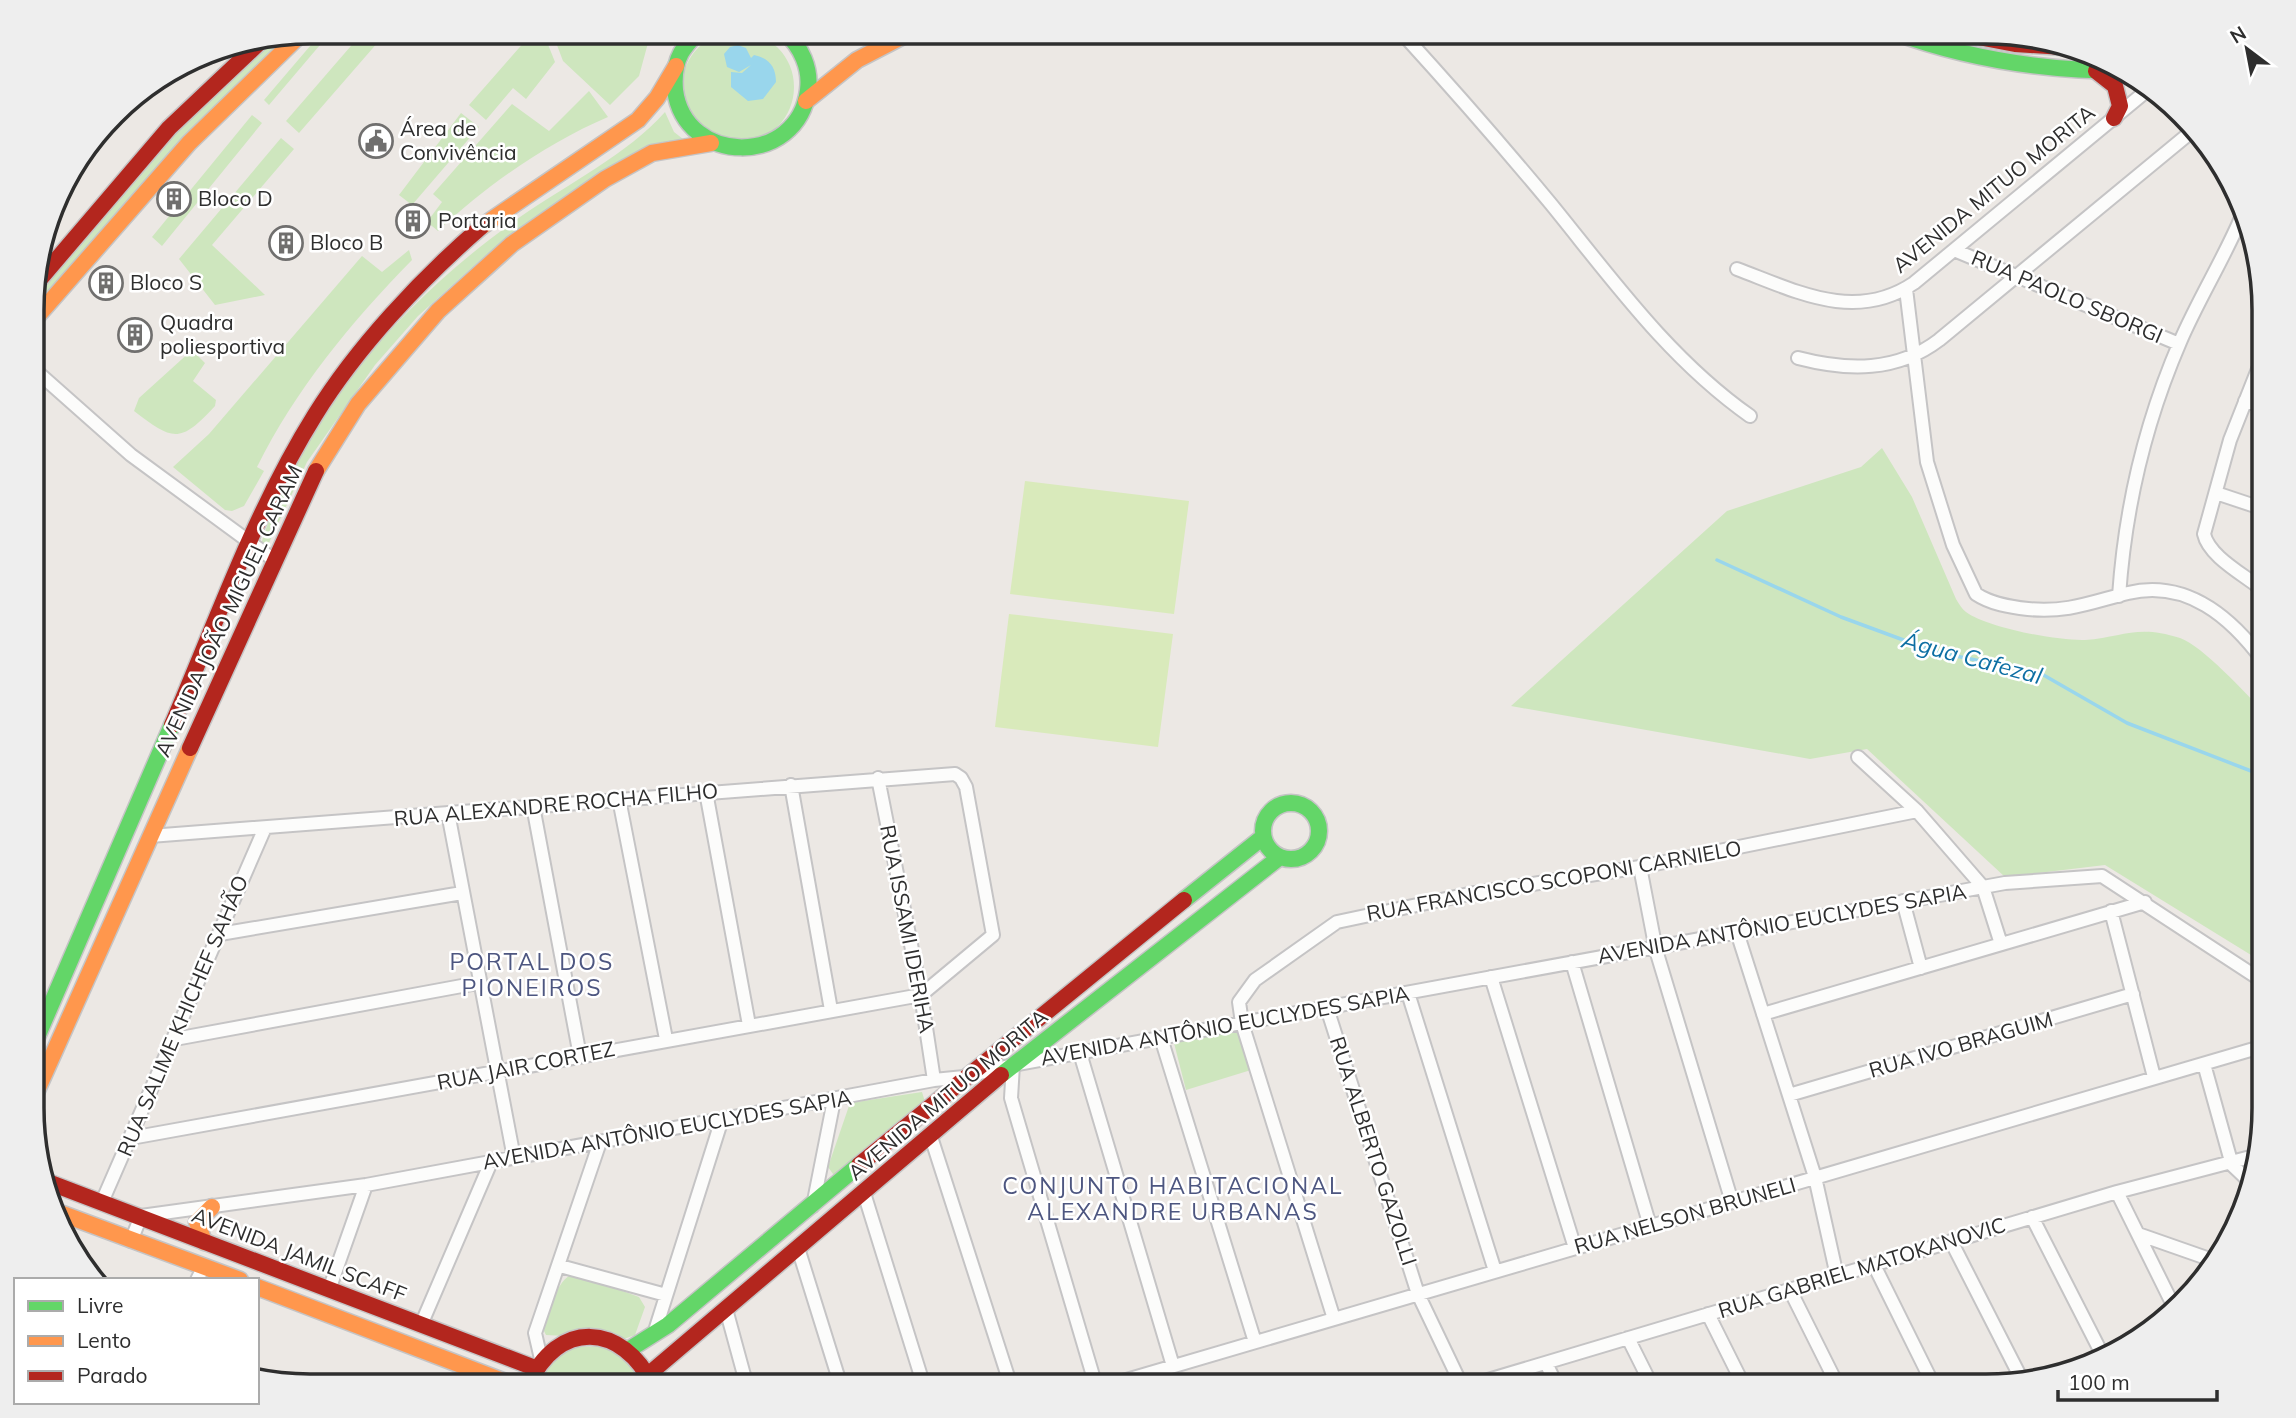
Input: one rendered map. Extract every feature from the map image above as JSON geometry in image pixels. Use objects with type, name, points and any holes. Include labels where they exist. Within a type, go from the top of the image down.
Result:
[{"type":"main road","points":[[44,309],[189,143],[291,44]]},
{"type":"main road","points":[[683,44],[676,66],[674,96],[679,110],[697,135],[729,149],[749,150],[768,145],[785,134],[798,119],[806,101],[809,79],[798,44]]},
{"type":"main road","points":[[806,101],[857,60],[888,44]]},
{"type":"main road","points":[[1924,44],[1984,61],[2039,68],[2104,71]]},
{"type":"main road","points":[[47,271],[169,128],[251,51]]},
{"type":"main road","name":"AVENIDA JOÃO MIGUEL CARAM","points":[[44,1021],[278,480],[316,413],[378,330],[479,228],[638,120],[657,98],[676,66]]},
{"type":"main road","points":[[2096,71],[2115,86],[2120,106],[2113,118]]},
{"type":"main road","name":"AVENIDA JOÃO MIGUEL CARAM","points":[[44,1074],[311,478],[358,404],[438,311],[513,244],[605,179],[652,153],[711,143]]},
{"type":"main road","points":[[1284,804],[1302,806],[1313,815],[1318,838],[1309,852],[1294,859],[1280,857],[1268,849],[1263,837],[1264,823],[1270,812],[1284,804]]},
{"type":"main road","name":"AVENIDA MITUO MORITA","points":[[630,1349],[654,1334],[813,1206],[964,1077],[1263,837]]},
{"type":"main road","name":"AVENIDA MITUO MORITA","points":[[657,1374],[726,1309],[1013,1065],[1280,857]]},
{"type":"main road","name":"AVENIDA JAMIL SCAFF","points":[[55,1185],[421,1325],[538,1363]]},
{"type":"main road","points":[[204,1242],[197,1222],[212,1207]]},
{"type":"main road","points":[[66,1216],[131,1241],[200,1273],[229,1278]]},
{"type":"main road","points":[[259,1288],[485,1374]]},
{"type":"main road","points":[[533,1374],[538,1363],[568,1340],[589,1336],[611,1339],[630,1349],[647,1374]]},
{"type":"street","points":[[1411,44],[1550,204],[1634,308],[1690,368],[1720,395],[1750,416]]},
{"type":"street","name":"AVENIDA MITUO MORITA","points":[[1737,270],[1808,296],[1844,304],[1876,301],[1906,289],[2142,95]]},
{"type":"street","points":[[1798,358],[1848,367],[1880,366],[1914,357],[2016,277],[2187,135]]},
{"type":"street","points":[[2119,596],[2123,541],[2135,479],[2179,344],[2238,224]]},
{"type":"street","name":"RUA PAOLO SBORGI","points":[[1954,250],[2179,344]]},
{"type":"street","points":[[1906,289],[1927,462],[1953,545],[1972,590],[1994,602],[2033,609],[2081,608],[2119,596],[2154,590],[2191,597],[2233,625],[2252,648]]},
{"type":"street","points":[[44,378],[131,455],[274,560]]},
{"type":"street","points":[[2252,384],[2204,534],[2207,546],[2252,582]]},
{"type":"street","points":[[2245,401],[2252,403]]},
{"type":"street","points":[[2216,493],[2252,505]]},
{"type":"street","points":[[1858,757],[1917,811],[1983,887],[2001,944]]},
{"type":"street","name":"RUA ALEXANDRE ROCHA FILHO","points":[[150,836],[264,830],[950,774],[961,778],[966,787],[993,935],[921,995]]},
{"type":"street","name":"RUA ISSAMI IDERIHA","points":[[878,778],[921,995],[934,1080]]},
{"type":"street","points":[[792,785],[831,1010]]},
{"type":"street","points":[[706,792],[749,1025]]},
{"type":"street","points":[[619,799],[666,1038]]},
{"type":"street","points":[[533,806],[580,1056]]},
{"type":"street","name":"RUA FRANCISCO SCOPONI CARNIELO","points":[[1242,1023],[1239,1002],[1242,993],[1255,980],[1337,922],[1469,894],[1640,867],[1917,811]]},
{"type":"street","points":[[449,813],[478,983],[514,1158]]},
{"type":"street","name":"RUA SALIME KHICHEF SAHÃO","points":[[102,1202],[264,830]]},
{"type":"street","points":[[1640,867],[1656,950],[1732,1202]]},
{"type":"street","name":"AVENIDA ANTÔNIO EUCLYDES SAPIA","points":[[141,1216],[366,1185],[934,1080],[964,1077],[1013,1065],[1572,962],[1656,950],[1737,932],[1983,887],[2102,876],[2145,902]]},
{"type":"street","points":[[220,934],[462,893]]},
{"type":"street","points":[[1903,901],[1921,968]]},
{"type":"street","points":[[1763,1014],[2145,902],[2252,974]]},
{"type":"street","points":[[2112,911],[2154,1077]]},
{"type":"street","points":[[1737,932],[1815,1177],[1837,1276]]},
{"type":"street","points":[[1572,962],[1650,1226]]},
{"type":"street","points":[[1491,977],[1575,1248]]},
{"type":"street","points":[[175,1039],[478,983]]},
{"type":"street","points":[[1408,993],[1495,1271]]},
{"type":"street","name":"RUA IVO BRAGUIM","points":[[1789,1095],[2133,994]]},
{"type":"street","name":"RUA JAIR CORTEZ","points":[[131,1138],[498,1072],[666,1038],[921,995]]},
{"type":"street","name":"RUA ALBERTO GAZOLLI","points":[[1327,1007],[1418,1294],[1456,1374]]},
{"type":"street","points":[[1242,1023],[1334,1319]]},
{"type":"street","points":[[1161,1038],[1255,1342]]},
{"type":"street","name":"RUA NELSON BRUNELI","points":[[1146,1374],[2252,1050]]},
{"type":"street","points":[[1080,1053],[1173,1366]]},
{"type":"street","points":[[2204,1064],[2232,1165],[2243,1176]]},
{"type":"street","points":[[1013,1065],[1011,1098],[1092,1374]]},
{"type":"street","points":[[813,1206],[834,1100]]},
{"type":"street","points":[[654,1334],[722,1119]]},
{"type":"street","points":[[931,1137],[1008,1374]]},
{"type":"street","points":[[538,1363],[535,1333],[600,1142]]},
{"type":"street","name":"RUA GABRIEL MATOKANOVIC","points":[[1509,1374],[2117,1192],[2247,1159]]},
{"type":"street","points":[[421,1325],[491,1162]]},
{"type":"street","points":[[329,1290],[366,1185]]},
{"type":"street","points":[[2117,1192],[2170,1300]]},
{"type":"street","points":[[864,1193],[920,1374]]},
{"type":"street","points":[[131,1241],[141,1216]]},
{"type":"street","points":[[2032,1217],[2099,1349]]},
{"type":"street","points":[[2138,1234],[2206,1258]]},
{"type":"street","points":[[1951,1241],[2018,1372]]},
{"type":"street","points":[[798,1248],[837,1374]]},
{"type":"street","points":[[1874,1265],[1928,1374]]},
{"type":"street","points":[[560,1266],[666,1295]]},
{"type":"street","points":[[1790,1290],[1832,1374]]},
{"type":"street","points":[[726,1309],[744,1374]]},
{"type":"street","points":[[1708,1314],[1738,1374]]},
{"type":"street","points":[[1628,1338],[1646,1374]]},
{"type":"street","points":[[1546,1363],[1551,1374]]},
{"type":"green space","points":[[312,44],[321,44],[269,105],[264,100]]},
{"type":"green space","points":[[353,44],[376,44],[299,133],[286,121]]},
{"type":"green space","points":[[522,44],[548,44],[555,62],[526,99],[513,88],[486,120],[469,105]]},
{"type":"green space","points":[[557,44],[648,44],[639,76],[610,105],[563,61]]},
{"type":"green space","points":[[704,44],[772,44],[784,56],[793,76],[793,98],[784,118],[769,133],[749,142],[727,142],[707,133],[692,118],[683,98],[683,76],[692,56]]},
{"type":"green space","points":[[280,45],[187,133],[44,300],[45,280],[170,131],[259,49]]},
{"type":"green space","points":[[589,91],[608,117],[585,127],[518,166],[438,231],[427,222],[442,202],[433,194],[512,104],[549,131]]},
{"type":"green space","points":[[665,112],[674,132],[683,139],[487,254],[418,316],[375,365],[307,462],[267,547],[261,544],[279,495],[303,448],[331,403],[400,320],[478,248],[633,142]]},
{"type":"green space","points":[[461,113],[479,127],[412,205],[399,195]]},
{"type":"green space","points":[[252,115],[262,123],[162,246],[152,237]]},
{"type":"green space","points":[[281,138],[294,149],[212,245],[265,295],[215,305],[179,259]]},
{"type":"green space","points":[[409,250],[412,260],[347,332],[289,411],[257,467],[264,471],[244,506],[232,511],[225,510],[173,467],[209,434],[362,256],[382,272]]},
{"type":"green space","points":[[192,350],[205,363],[193,381],[216,400],[215,406],[193,427],[176,434],[168,433],[134,411],[139,398]]},
{"type":"green space","points":[[1882,448],[1912,497],[1956,599],[1966,612],[1976,618],[2006,628],[2058,638],[2085,640],[2153,632],[2180,638],[2212,660],[2252,700],[2252,956],[2105,865],[2005,877],[1867,749],[1810,759],[1511,706],[1727,511],[1861,467]]},
{"type":"green space","points":[[1025,481],[1189,501],[1174,614],[1010,594]]},
{"type":"green space","points":[[1009,614],[1173,634],[1158,747],[995,727]]},
{"type":"green space","points":[[1238,1028],[1251,1070],[1186,1090],[1174,1043]]},
{"type":"green space","points":[[922,1092],[925,1102],[840,1174],[833,1174],[828,1167],[850,1103]]},
{"type":"green space","points":[[574,1273],[639,1297],[645,1307],[635,1335],[624,1339],[546,1335],[543,1329],[554,1297],[562,1283]]},
{"type":"green space","points":[[617,1346],[640,1374],[543,1374],[546,1367],[570,1347]]},
{"type":"water","points":[[738,45],[746,48],[751,58],[754,55],[764,58],[775,72],[776,82],[763,99],[748,101],[731,87],[731,72],[742,73],[751,65],[739,72],[727,67],[724,54],[730,47]]},
{"type":"waterway","name":"Água Cafezal","points":[[1717,560],[1841,617],[1936,652],[2040,673],[2127,723],[2252,771]]},
{"type":"traffic: fast","points":[[688,44],[681,53],[675,71],[675,90],[683,115],[699,133],[719,144],[742,147],[764,144],[784,133],[800,115],[809,82],[806,66],[796,44]]},
{"type":"traffic: fast","points":[[1929,44],[2008,62],[2102,70]]},
{"type":"traffic: fast","points":[[44,1021],[172,725]]},
{"type":"traffic: fast","points":[[1291,803],[1302,805],[1311,811],[1317,820],[1319,831],[1317,842],[1311,851],[1302,857],[1291,859],[1280,857],[1271,851],[1265,842],[1263,831],[1265,820],[1271,811],[1280,805],[1291,803]]},
{"type":"traffic: fast","points":[[1184,900],[1263,837]]},
{"type":"traffic: fast","points":[[1001,1075],[1280,857]]},
{"type":"traffic: fast","points":[[630,1349],[668,1325],[859,1165]]},
{"type":"traffic: slow","points":[[44,309],[189,143],[291,44]]},
{"type":"traffic: slow","points":[[806,101],[857,60],[888,44]]},
{"type":"traffic: slow","points":[[481,227],[638,120],[657,98],[676,66]]},
{"type":"traffic: slow","points":[[316,471],[358,404],[438,311],[512,244],[605,179],[652,153],[711,143]]},
{"type":"traffic: slow","points":[[44,1075],[190,748]]},
{"type":"traffic: slow","points":[[204,1242],[197,1222],[212,1207]]},
{"type":"traffic: slow","points":[[66,1215],[235,1278]]},
{"type":"traffic: slow","points":[[259,1288],[485,1374]]},
{"type":"traffic: jam","points":[[47,271],[169,128],[251,51]]},
{"type":"traffic: jam","points":[[2096,71],[2115,86],[2120,106],[2114,118]]},
{"type":"traffic: jam","points":[[172,725],[255,528],[315,415],[350,364],[391,315],[481,227]]},
{"type":"traffic: jam","points":[[190,748],[316,471]]},
{"type":"traffic: jam","points":[[859,1165],[1184,900]]},
{"type":"traffic: jam","points":[[649,1374],[1001,1075]]},
{"type":"traffic: jam","points":[[55,1185],[535,1368]]},
{"type":"traffic: jam","points":[[535,1374],[540,1364],[556,1349],[572,1340],[590,1337],[608,1340],[625,1350],[646,1374]]},
{"type":"place","name":"Área de Convivência","points":[[376,141]]},
{"type":"place","name":"Bloco D","points":[[174,199]]},
{"type":"place","name":"Portaria","points":[[413,221]]},
{"type":"place","name":"Bloco B","points":[[286,243]]},
{"type":"place","name":"Bloco S","points":[[106,283]]},
{"type":"place","name":"Quadra poliesportiva","points":[[135,335]]},
{"type":"district","name":"PORTAL DOS PIONEIROS","points":[[532,975]]},
{"type":"district","name":"CONJUNTO HABITACIONAL ALEXANDRE URBANAS","points":[[1173,1199]]}]
